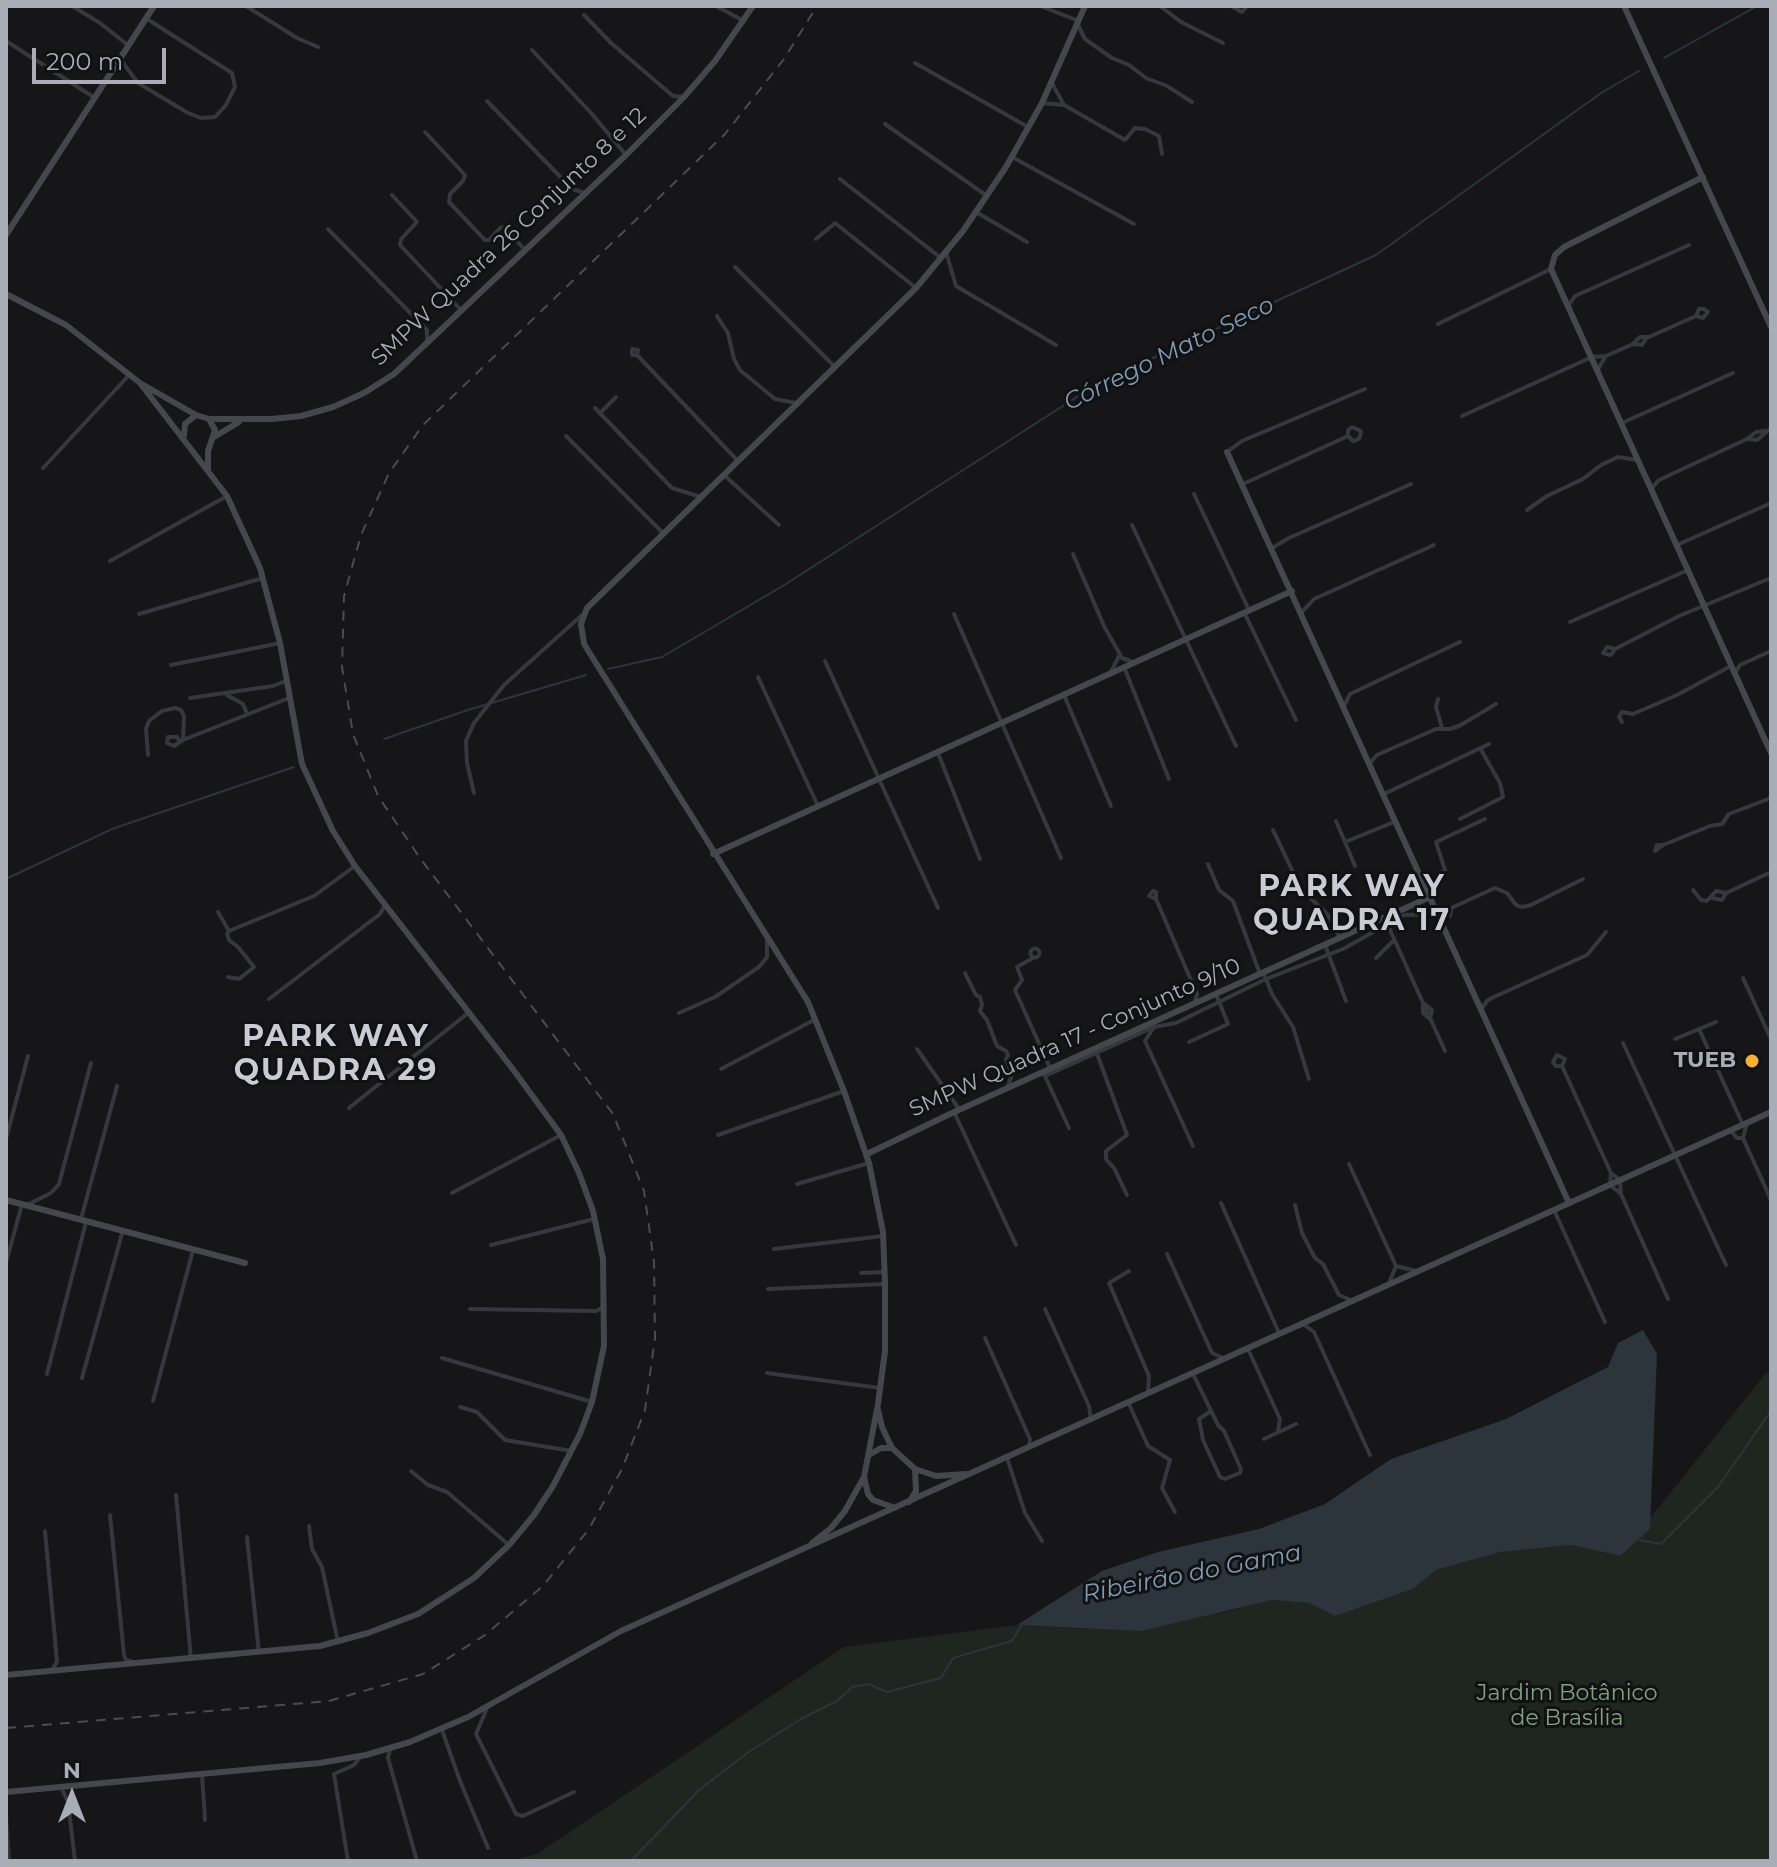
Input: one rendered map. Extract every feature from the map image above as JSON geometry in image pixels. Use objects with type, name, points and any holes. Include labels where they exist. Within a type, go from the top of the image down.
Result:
[{"type":"street","points":[[72,6],[129,46]]},
{"type":"street","points":[[6,235],[154,6]]},
{"type":"street","points":[[246,6],[297,38],[318,47]]},
{"type":"street","points":[[716,6],[743,21]]},
{"type":"street","name":"SMPW Quadra 26 Conjunto 8 e 12","points":[[209,419],[301,416],[333,407],[364,393],[394,374],[684,97],[715,61],[753,6]]},
{"type":"street","points":[[1040,6],[1078,23],[1085,39]]},
{"type":"street","points":[[474,793],[466,741],[474,723],[504,685],[582,615],[916,288],[976,212],[1012,157],[1042,103],[1085,6]]},
{"type":"street","points":[[1160,6],[1181,22],[1223,43]]},
{"type":"street","points":[[1231,6],[1242,12],[1247,6]]},
{"type":"street","points":[[1624,6],[1771,327]]},
{"type":"street","points":[[584,15],[611,43],[673,96],[684,97]]},
{"type":"street","points":[[120,59],[136,82],[188,113],[201,118],[215,117],[226,105],[235,87],[232,73],[147,19]]},
{"type":"street","points":[[1072,38],[1085,39],[1146,78],[1167,86],[1192,102]]},
{"type":"street","points":[[6,41],[95,98]]},
{"type":"street","points":[[532,50],[626,155]]},
{"type":"street","points":[[915,63],[1028,128]]},
{"type":"street","points":[[1052,82],[1064,105]]},
{"type":"street","points":[[673,96],[674,107]]},
{"type":"street","points":[[487,101],[572,189],[585,193]]},
{"type":"street","points":[[1042,103],[1064,105],[1125,140],[1135,128],[1145,129],[1159,136],[1162,154]]},
{"type":"street","points":[[885,124],[987,196]]},
{"type":"street","points":[[425,132],[465,175],[450,194],[449,202],[485,240],[504,227],[526,250]]},
{"type":"street","points":[[1012,157],[1134,224]]},
{"type":"street","points":[[1703,177],[1564,247],[1555,255],[1551,269],[1771,753]]},
{"type":"street","points":[[840,179],[943,255],[956,286],[1056,345]]},
{"type":"street","points":[[572,189],[573,205]]},
{"type":"street","points":[[392,195],[417,222],[401,239],[400,245],[462,311]]},
{"type":"street","points":[[976,212],[1027,242]]},
{"type":"street","points":[[816,239],[835,223],[916,288]]},
{"type":"street","points":[[328,229],[427,330],[441,330]]},
{"type":"street","points":[[1564,296],[1575,296],[1689,245]]},
{"type":"street","points":[[735,267],[836,368]]},
{"type":"street","points":[[1438,324],[1551,269]]},
{"type":"street","points":[[6,294],[66,325],[140,383],[227,496],[263,578],[280,643],[302,764],[333,831],[355,866],[561,1135],[579,1173],[594,1219],[603,1259],[604,1306],[604,1346],[592,1402],[572,1451],[534,1515],[509,1545],[474,1578],[444,1599],[394,1624],[338,1642],[259,1653],[6,1675]]},
{"type":"street","points":[[1569,305],[1575,296]]},
{"type":"street","points":[[717,316],[728,333],[740,370],[775,399],[799,403]]},
{"type":"street","points":[[1462,416],[1592,357],[1606,356],[1633,344],[1637,338],[1647,337],[1696,316]]},
{"type":"street","points":[[426,344],[427,330]]},
{"type":"street","points":[[637,355],[738,461]]},
{"type":"street","points":[[1598,369],[1606,356]]},
{"type":"street","points":[[1622,423],[1733,373]]},
{"type":"street","points":[[43,468],[130,374]]},
{"type":"street","points":[[140,383],[196,415],[209,419],[215,430],[208,471]]},
{"type":"street","points":[[1365,389],[1242,441],[1227,452],[1440,913],[1569,1203]]},
{"type":"street","points":[[600,413],[616,397]]},
{"type":"street","points":[[595,408],[672,488],[701,497]]},
{"type":"street","points":[[187,441],[185,424],[196,415]]},
{"type":"street","name":"SMPW Quadra 26 Conjunto 8 e 12","points":[[213,440],[243,420]]},
{"type":"street","points":[[1652,488],[1659,480],[1747,439],[1757,440],[1768,430]]},
{"type":"street","points":[[566,436],[664,534]]},
{"type":"street","points":[[1243,484],[1348,436]]},
{"type":"street","points":[[187,441],[200,447],[213,440]]},
{"type":"street","points":[[1625,457],[1633,448]]},
{"type":"street","points":[[1527,510],[1618,457],[1639,461]]},
{"type":"street","points":[[724,475],[779,525]]},
{"type":"street","points":[[1648,480],[1659,480]]},
{"type":"street","points":[[1272,548],[1411,484]]},
{"type":"street","points":[[1194,494],[1296,720]]},
{"type":"street","points":[[110,561],[227,496]]},
{"type":"street","points":[[1677,545],[1771,503]]},
{"type":"street","points":[[1132,525],[1236,746]]},
{"type":"street","points":[[1302,612],[1314,599],[1434,545]]},
{"type":"street","points":[[1073,554],[1085,576],[1101,620],[1120,654],[1126,661],[1133,662]]},
{"type":"street","points":[[1570,622],[1688,570]]},
{"type":"street","points":[[139,614],[263,578]]},
{"type":"street","points":[[1615,649],[1704,605],[1771,578]]},
{"type":"street","points":[[713,854],[1292,591]]},
{"type":"street","points":[[1297,599],[1314,599]]},
{"type":"street","points":[[954,614],[1061,858]]},
{"type":"street","points":[[582,615],[584,644],[817,1019],[867,1154],[883,1236],[885,1272],[885,1351],[878,1404],[864,1477],[839,1520],[806,1548]]},
{"type":"street","points":[[1344,706],[1350,694],[1460,642]]},
{"type":"street","points":[[171,665],[280,643]]},
{"type":"street","points":[[1633,714],[1771,651]]},
{"type":"street","points":[[1111,672],[1120,654]]},
{"type":"street","points":[[825,661],[938,908]]},
{"type":"street","points":[[1732,667],[1740,665]]},
{"type":"street","points":[[1124,667],[1169,779]]},
{"type":"street","points":[[758,677],[818,806]]},
{"type":"street","points":[[190,698],[273,686],[286,681]]},
{"type":"street","points":[[1338,691],[1350,694]]},
{"type":"street","points":[[225,694],[237,699],[247,714]]},
{"type":"street","points":[[1064,695],[1111,806]]},
{"type":"street","points":[[148,755],[146,729],[149,721],[162,711],[181,710],[184,716],[182,741],[289,698]]},
{"type":"street","points":[[1438,699],[1436,707],[1442,728]]},
{"type":"street","points":[[1367,755],[1377,755],[1442,728],[1459,726],[1496,704]]},
{"type":"street","points":[[993,728],[997,721],[997,709]]},
{"type":"street","points":[[1384,794],[1489,744]]},
{"type":"street","points":[[1460,819],[1503,797],[1500,783],[1480,748]]},
{"type":"street","points":[[938,752],[980,859]]},
{"type":"street","points":[[1370,763],[1377,755]]},
{"type":"street","points":[[1663,845],[1722,824],[1729,814],[1771,798]]},
{"type":"street","points":[[1426,888],[1445,870],[1436,842],[1485,819]]},
{"type":"street","points":[[1336,821],[1355,866]]},
{"type":"street","points":[[1345,842],[1396,821]]},
{"type":"street","points":[[1273,830],[1305,894],[1328,915],[1340,938]]},
{"type":"street","points":[[1208,864],[1219,890],[1233,901],[1272,994],[1293,1027],[1309,1079]]},
{"type":"street","points":[[229,931],[314,896],[355,866]]},
{"type":"street","points":[[1693,890],[1703,900],[1712,898],[1716,891],[1726,893],[1771,872]]},
{"type":"street","points":[[1263,975],[1328,955],[1386,921],[1404,915],[1440,913],[1450,916],[1451,908],[1495,888],[1507,893],[1516,905],[1531,905],[1583,879]]},
{"type":"street","name":"SMPW Quadra 17 - Conjunto 9/10","points":[[867,1154],[1026,1079],[1044,1074],[1052,1065],[1096,1051],[1195,1004],[1218,998],[1340,938],[1386,921],[1430,897]]},
{"type":"street","points":[[1156,899],[1197,994],[1195,1004]]},
{"type":"street","points":[[269,999],[380,914],[385,905]]},
{"type":"street","points":[[218,912],[229,931],[229,940],[254,968],[239,979],[228,977]]},
{"type":"street","points":[[380,914],[391,913]]},
{"type":"street","points":[[1386,921],[1423,1003],[1423,1013],[1430,1019],[1445,1051]]},
{"type":"street","points":[[1481,1009],[1488,1000],[1587,955],[1606,932]]},
{"type":"street","points":[[1376,958],[1394,939]]},
{"type":"street","points":[[767,940],[767,957]]},
{"type":"street","points":[[1325,945],[1346,1001]]},
{"type":"street","points":[[679,1013],[737,983],[767,957],[779,957]]},
{"type":"street","points":[[1033,958],[1017,967],[1022,980],[1015,990],[1052,1065]]},
{"type":"street","points":[[965,973],[980,997],[980,1011],[997,1046],[1006,1051],[1012,1074],[1007,1088]]},
{"type":"street","points":[[1743,978],[1771,1039]]},
{"type":"street","points":[[1197,994],[1207,999]]},
{"type":"street","points":[[1069,1128],[1044,1074],[1156,1024],[1176,1023],[1218,998],[1228,1024],[1189,1042]]},
{"type":"street","points":[[1477,998],[1488,1000]]},
{"type":"street","points":[[349,1108],[468,1013]]},
{"type":"street","points":[[721,1069],[817,1019]]},
{"type":"street","points":[[1675,1039],[1716,1022]]},
{"type":"street","points":[[1145,1041],[1156,1024]]},
{"type":"street","points":[[1699,1029],[1745,1124],[1743,1138],[1771,1200]]},
{"type":"street","points":[[1121,1037],[1145,1041]]},
{"type":"street","points":[[1145,1041],[1193,1146]]},
{"type":"street","points":[[1623,1043],[1726,1265]]},
{"type":"street","points":[[917,1049],[953,1103],[954,1112],[1016,1245]]},
{"type":"street","points":[[1096,1051],[1127,1135],[1106,1151],[1106,1159],[1127,1195]]},
{"type":"street","points":[[6,1139],[28,1056]]},
{"type":"street","points":[[24,1204],[51,1193],[59,1184],[91,1063]]},
{"type":"street","points":[[1562,1066],[1611,1173],[1620,1180],[1621,1194],[1668,1299]]},
{"type":"street","points":[[1012,1074],[1026,1079]]},
{"type":"street","points":[[47,1374],[117,1086]]},
{"type":"street","points":[[718,1135],[844,1091]]},
{"type":"street","points":[[953,1103],[954,1112]]},
{"type":"street","points":[[6,1792],[320,1763],[380,1752],[442,1730],[607,1638],[1771,1112]]},
{"type":"street","points":[[1731,1131],[1737,1138],[1743,1138]]},
{"type":"street","points":[[452,1193],[561,1135]]},
{"type":"street","points":[[797,1184],[869,1163]]},
{"type":"street","points":[[1349,1164],[1396,1266],[1388,1285]]},
{"type":"street","points":[[1610,1185],[1611,1173]]},
{"type":"street","points":[[1610,1185],[1621,1194]]},
{"type":"street","points":[[6,1200],[245,1263]]},
{"type":"street","points":[[1221,1203],[1280,1335]]},
{"type":"street","points":[[6,1263],[24,1204]]},
{"type":"street","points":[[1295,1205],[1302,1233],[1315,1258],[1323,1264],[1339,1295],[1353,1301]]},
{"type":"street","points":[[1554,1210],[1605,1322]]},
{"type":"street","points":[[491,1245],[594,1219]]},
{"type":"street","points":[[82,1378],[123,1230]]},
{"type":"street","points":[[774,1249],[883,1236]]},
{"type":"street","points":[[153,1401],[193,1250]]},
{"type":"street","points":[[1167,1254],[1212,1353],[1225,1359]]},
{"type":"street","points":[[1396,1266],[1418,1271]]},
{"type":"street","points":[[1129,1271],[1109,1283],[1149,1376],[1148,1393]]},
{"type":"street","points":[[861,1273],[885,1272]]},
{"type":"street","points":[[768,1289],[885,1284]]},
{"type":"street","points":[[1333,1311],[1335,1290]]},
{"type":"street","points":[[470,1309],[596,1311],[604,1306]]},
{"type":"street","points":[[1045,1309],[1089,1406],[1091,1420]]},
{"type":"street","points":[[596,1311],[604,1317]]},
{"type":"street","points":[[1315,1319],[1314,1332],[1370,1455]]},
{"type":"street","points":[[1303,1324],[1314,1332]]},
{"type":"street","points":[[985,1338],[1030,1439],[1029,1448]]},
{"type":"street","points":[[1248,1349],[1280,1419],[1278,1431]]},
{"type":"street","points":[[1207,1367],[1212,1353]]},
{"type":"street","points":[[442,1358],[592,1402]]},
{"type":"street","points":[[767,1373],[880,1388]]},
{"type":"street","points":[[1193,1374],[1241,1469],[1240,1473],[1225,1479],[1220,1477],[1203,1440],[1199,1419],[1211,1411]]},
{"type":"street","points":[[1149,1376],[1163,1387]]},
{"type":"street","points":[[1128,1402],[1148,1446],[1170,1460],[1162,1488],[1175,1512]]},
{"type":"street","points":[[878,1404],[882,1427],[892,1448],[915,1469],[936,1476],[977,1471]]},
{"type":"street","points":[[1089,1406],[1101,1415]]},
{"type":"street","points":[[460,1407],[477,1412],[505,1440],[572,1451]]},
{"type":"street","points":[[1264,1439],[1294,1425],[1280,1419]]},
{"type":"street","points":[[1030,1439],[1039,1443]]},
{"type":"street","points":[[868,1456],[881,1448],[892,1448]]},
{"type":"street","points":[[1007,1458],[1025,1513],[1042,1541]]},
{"type":"street","points":[[909,1502],[916,1491],[915,1469]]},
{"type":"street","points":[[411,1471],[428,1485],[447,1492],[509,1545]]},
{"type":"street","points":[[864,1477],[868,1494],[873,1500],[895,1508]]},
{"type":"street","points":[[176,1495],[191,1659]]},
{"type":"street","points":[[110,1515],[124,1655],[128,1661],[140,1663]]},
{"type":"street","points":[[309,1526],[312,1549],[322,1567],[338,1642]]},
{"type":"street","points":[[45,1531],[57,1661],[52,1671]]},
{"type":"street","points":[[247,1537],[259,1653]]},
{"type":"street","points":[[57,1661],[64,1670]]},
{"type":"street","points":[[489,1706],[476,1734],[516,1814],[523,1816],[574,1792]]},
{"type":"street","points":[[442,1730],[488,1848]]},
{"type":"street","points":[[390,1749],[388,1758],[417,1861]]},
{"type":"street","points":[[380,1752],[388,1758]]},
{"type":"street","points":[[348,1861],[334,1774],[354,1765],[360,1757]]},
{"type":"street","points":[[202,1775],[205,1820]]},
{"type":"street","points":[[68,1802],[79,1786]]},
{"type":"street","points":[[61,1787],[68,1802],[75,1861]]},
{"type":"street","points":[[6,1816],[9,1861]]},
{"type":"green space","name":"Jardim Botânico de Brasília","points":[[1771,1371],[1771,1861],[511,1861],[537,1854],[844,1647],[1017,1625],[1088,1629],[1216,1614],[1273,1600],[1309,1603],[1335,1616],[1413,1589],[1436,1570],[1501,1552],[1571,1545],[1620,1556],[1766,1373]]},
{"type":"water","points":[[1643,1330],[1657,1354],[1650,1529],[1620,1556],[1571,1545],[1501,1552],[1436,1570],[1413,1589],[1335,1616],[1309,1603],[1273,1600],[1141,1631],[1017,1625],[1102,1571],[1158,1552],[1259,1529],[1325,1504],[1391,1459],[1506,1419],[1608,1367],[1618,1343]]},
{"type":"waterway","name":"Córrego Mato Seco","points":[[1664,58],[1757,6]]},
{"type":"waterway","name":"Córrego Mato Seco","points":[[608,669],[662,657],[786,584],[1097,384],[1376,255],[1601,93],[1639,71]]},
{"type":"waterway","name":"Córrego Mato Seco","points":[[384,739],[586,675]]},
{"type":"waterway","name":"Córrego Mato Seco","points":[[6,879],[112,829],[294,767]]},
{"type":"waterway","name":"Ribeirão do Gama","points":[[1639,1540],[1661,1544],[1717,1488],[1771,1411]]},
{"type":"waterway","name":"Ribeirão do Gama","points":[[631,1861],[699,1790],[747,1753],[801,1719],[837,1701],[852,1687],[868,1684],[887,1692],[941,1678],[953,1658],[1012,1641],[1021,1626]]},
{"type":"railway","points":[[6,1728],[329,1701],[423,1674],[485,1635],[543,1586],[589,1529],[622,1469],[645,1410],[655,1338],[654,1262],[644,1191],[613,1114],[420,858],[378,796],[353,734],[342,667],[344,596],[361,535],[389,473],[423,425],[725,134],[784,59],[817,6]]},
{"type":"place","name":"TUEB","points":[[1752,1061]]},
{"type":"district","name":"PARK WAY QUADRA 17","points":[[1352,904]]},
{"type":"district","name":"PARK WAY QUADRA 29","points":[[336,1054]]}]
